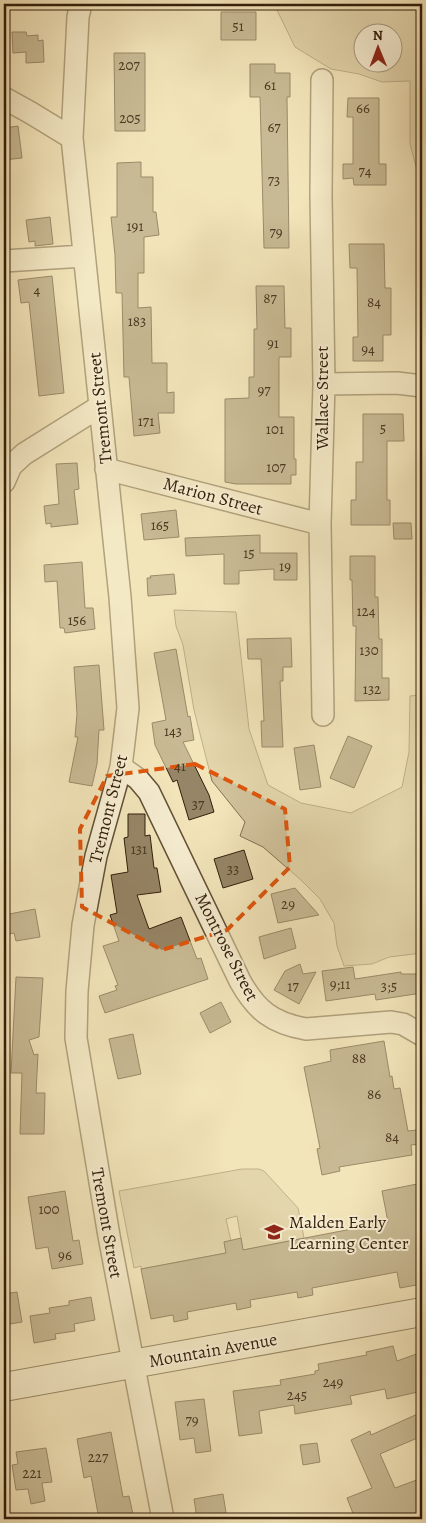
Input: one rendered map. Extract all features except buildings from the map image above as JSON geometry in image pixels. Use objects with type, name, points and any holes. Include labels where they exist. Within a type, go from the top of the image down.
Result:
[{"type":"street","name":"Tremont Street","points":[[81,4],[78,17],[72,138],[126,663],[128,708],[121,767],[96,856],[83,925],[77,991],[76,1038],[132,1365],[163,1519]]},
{"type":"street","name":"Wallace Street","points":[[322,80],[321,195],[324,384],[320,524],[323,715]]},
{"type":"street","points":[[4,98],[31,112],[72,138]]},
{"type":"street","points":[[4,261],[84,256]]},
{"type":"street","points":[[324,384],[397,383],[422,386]]},
{"type":"street","points":[[4,482],[11,466],[24,454],[100,407]]},
{"type":"street","name":"Marion Street","points":[[106,469],[320,524]]},
{"type":"street","name":"Montrose Street","points":[[121,767],[138,779],[149,792],[249,998],[257,1007],[275,1020],[306,1029],[391,1022],[403,1024],[422,1035]]},
{"type":"street","name":"Mountain Avenue","points":[[4,1387],[422,1312]]},
{"type":"highlighted area","points":[[195,764],[285,809],[290,867],[227,930],[162,950],[82,907],[80,829],[107,776]]},
{"type":"shaded area","points":[[274,4],[422,4],[422,264],[419,264],[417,170],[410,144],[410,81],[382,82],[359,74],[331,69],[295,47]]},
{"type":"shaded area","points":[[174,610],[236,612],[249,729],[268,785],[301,803],[351,813],[402,787],[409,752],[410,696],[422,695],[422,953],[389,957],[372,964],[344,966],[337,946],[334,923],[320,899],[263,847],[240,836],[245,822],[212,781],[194,710],[183,645],[176,626]]},
{"type":"shaded area","points":[[242,1169],[259,1169],[264,1171],[298,1208],[304,1238],[243,1250],[237,1216],[226,1219],[231,1241],[224,1242],[226,1253],[141,1269],[141,1266],[134,1268],[119,1191]]},
{"type":"place","name":"Malden Early Learning Center","points":[[274,1232]]}]
